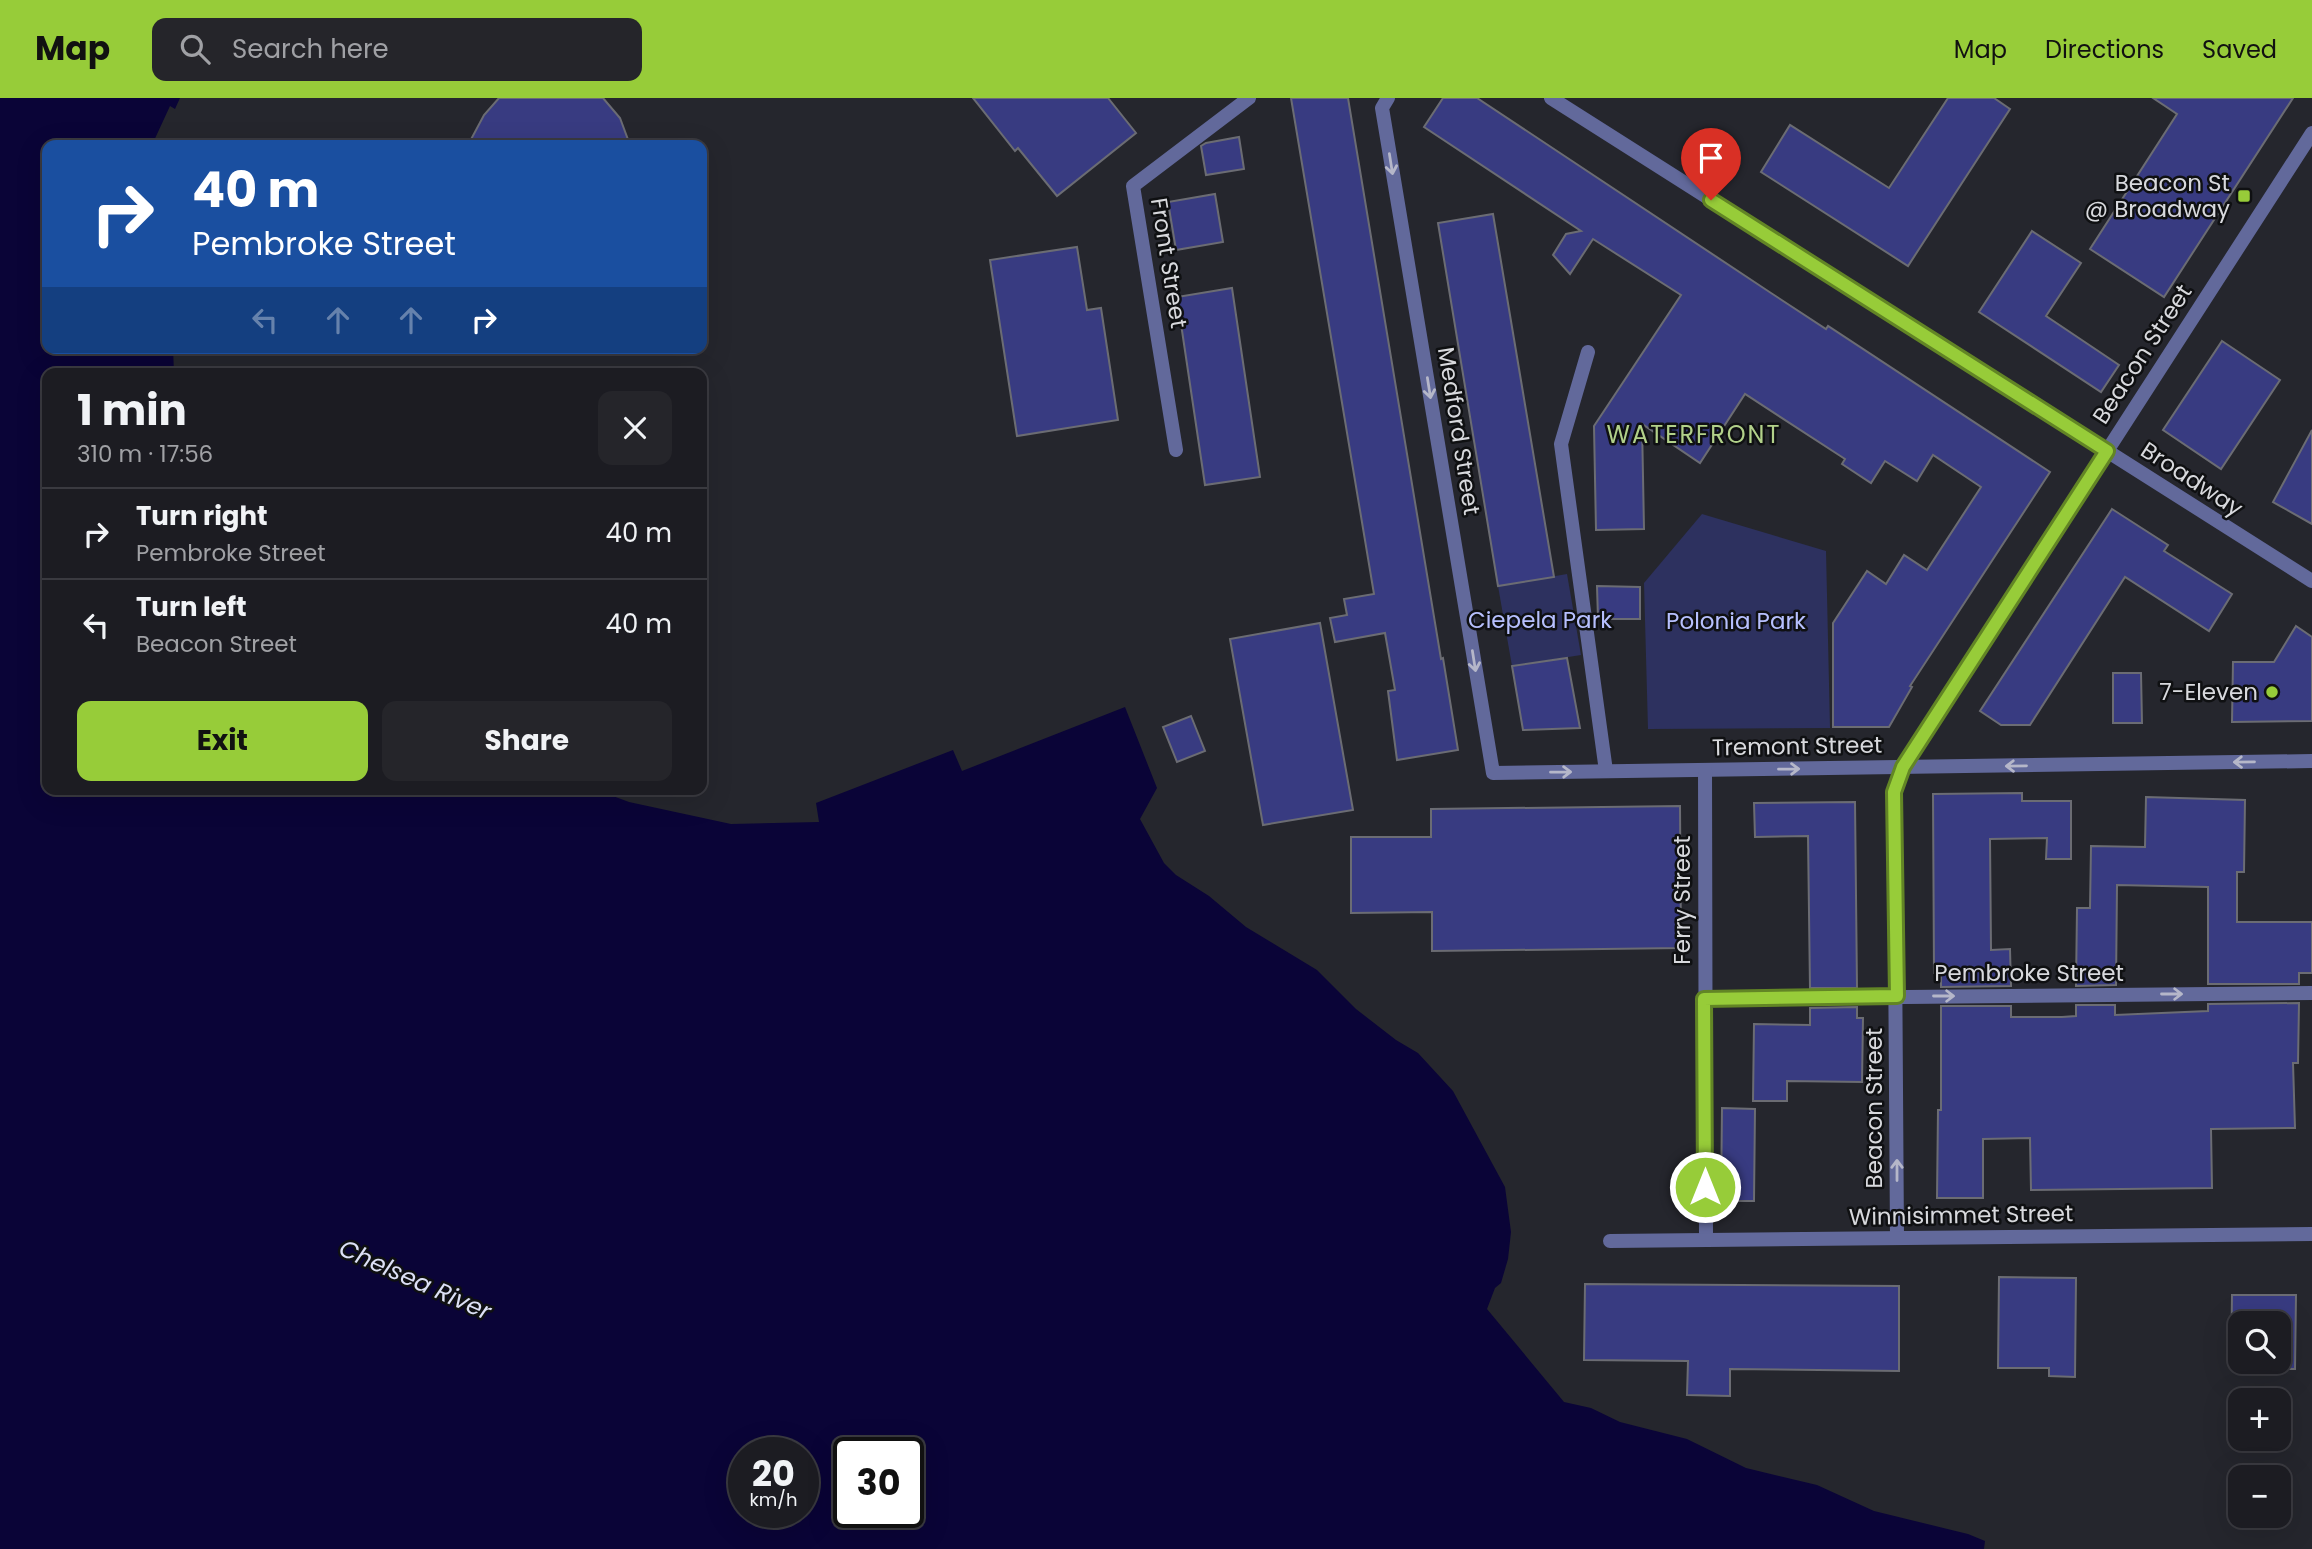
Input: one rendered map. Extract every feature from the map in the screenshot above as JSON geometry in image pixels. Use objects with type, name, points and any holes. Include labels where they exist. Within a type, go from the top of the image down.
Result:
[{"type":"street","name":"Front Street","points":[[1176,450],[1133,186],[1249,98]]},
{"type":"street","name":"Medford Street","points":[[1388,98],[1382,108],[1493,773]]},
{"type":"street","name":"Broadway","points":[[1551,98],[2312,582]]},
{"type":"street","name":"Beacon Street","points":[[1897,1238],[1894,792],[1903,767],[2312,133]]},
{"type":"street","points":[[1588,352],[1561,444],[1606,771]]},
{"type":"street","name":"Tremont Street","points":[[1493,773],[2312,761]]},
{"type":"street","name":"Ferry Street","points":[[1705,770],[1706,1240]]},
{"type":"street","name":"Pembroke Street","points":[[1704,999],[2312,993]]},
{"type":"street","name":"Winnisimmet Street","points":[[1610,1241],[2312,1234]]},
{"type":"green space","name":"Polonia Park","points":[[1702,514],[1826,551],[1830,728],[1648,729],[1644,583]]},
{"type":"green space","name":"Ciepela Park","points":[[1567,574],[1581,655],[1512,666],[1498,586]]},
{"type":"water","name":"Chelsea River","points":[[0,98],[180,98],[175,109],[170,106],[154,140],[42,140],[42,354],[173,354],[174,368],[42,368],[42,795],[610,795],[629,802],[731,824],[819,822],[816,803],[953,750],[962,771],[1125,707],[1157,788],[1140,819],[1164,863],[1246,927],[1317,970],[1356,1009],[1396,1040],[1418,1053],[1453,1091],[1505,1187],[1511,1232],[1508,1259],[1501,1283],[1495,1288],[1487,1309],[1564,1402],[1591,1408],[1620,1422],[1687,1439],[1746,1468],[1817,1485],[1874,1511],[1968,1534],[1985,1541],[1984,1549],[0,1549]]},
{"type":"building","points":[[499,98],[603,98],[620,118],[628,140],[471,140],[484,115]]},
{"type":"building","points":[[973,98],[1108,98],[1136,133],[1057,196],[1018,148],[1015,151]]},
{"type":"building","points":[[1291,98],[1348,98],[1458,750],[1397,760],[1388,691],[1395,690],[1385,633],[1335,642],[1330,618],[1347,615],[1344,599],[1374,594]]},
{"type":"building","points":[[1443,98],[1477,98],[1826,329],[1828,326],[2050,472],[1910,686],[1912,687],[1889,727],[1833,727],[1833,623],[1867,571],[1886,584],[1904,555],[1927,570],[1981,487],[1933,455],[1917,481],[1885,461],[1871,483],[1842,464],[1845,459],[1745,394],[1700,463],[1642,424],[1644,529],[1596,530],[1594,426],[1681,295],[1593,239],[1570,274],[1553,255],[1566,234],[1581,231],[1424,127]]},
{"type":"building","points":[[1948,98],[1994,98],[2010,109],[1908,266],[1761,172],[1790,125],[1889,188]]},
{"type":"building","points":[[2153,98],[2293,98],[2164,297],[2090,249],[2177,114]]},
{"type":"building","points":[[1239,137],[1244,169],[1206,175],[1201,146]]},
{"type":"building","points":[[1215,194],[1223,242],[1176,250],[1168,202]]},
{"type":"building","points":[[1493,214],[1554,577],[1498,586],[1438,223]]},
{"type":"building","points":[[2032,231],[2081,263],[2046,316],[2119,365],[2101,392],[1979,312]]},
{"type":"building","points":[[1077,247],[1087,310],[1101,308],[1118,420],[1017,436],[990,260]]},
{"type":"building","points":[[1232,288],[1260,477],[1205,485],[1177,297]]},
{"type":"building","points":[[2222,341],[2280,380],[2221,469],[2163,430]]},
{"type":"building","points":[[2312,430],[2312,524],[2273,502]]},
{"type":"building","points":[[2112,509],[2168,545],[2164,551],[2232,594],[2209,631],[2125,577],[2030,725],[2001,725],[1980,711]]},
{"type":"building","points":[[1597,586],[1640,587],[1640,619],[1598,619]]},
{"type":"building","points":[[1320,623],[1353,810],[1263,825],[1230,639]]},
{"type":"building","name":"7-Eleven","points":[[2296,626],[2312,637],[2312,721],[2232,722],[2233,662],[2274,662]]},
{"type":"building","points":[[1567,658],[1580,728],[1523,730],[1512,666]]},
{"type":"building","points":[[2113,673],[2141,673],[2142,723],[2113,723]]},
{"type":"building","points":[[1191,716],[1205,751],[1177,762],[1163,727]]},
{"type":"building","points":[[2022,793],[2022,801],[2071,801],[2071,859],[2046,859],[2047,838],[1990,839],[1991,950],[2010,949],[2011,986],[1941,987],[1941,973],[1934,973],[1933,794]]},
{"type":"building","points":[[2146,797],[2245,800],[2244,872],[2237,872],[2237,922],[2312,922],[2312,973],[2299,973],[2299,984],[2208,984],[2208,887],[2117,885],[2116,985],[2076,986],[2077,908],[2090,908],[2091,846],[2145,847]]},
{"type":"building","points":[[1855,802],[1857,988],[1810,988],[1808,836],[1755,837],[1754,803]]},
{"type":"building","points":[[1680,806],[1681,948],[1432,951],[1432,912],[1351,913],[1351,837],[1431,837],[1431,809]]},
{"type":"building","points":[[2299,1003],[2298,1063],[2293,1063],[2295,1128],[2211,1129],[2212,1188],[2031,1190],[2030,1138],[1983,1139],[1983,1198],[1937,1198],[1938,1110],[1941,1110],[1941,1006],[2011,1006],[2011,1017],[2062,1017],[2076,1016],[2076,1005],[2115,1005],[2115,1015],[2208,1011],[2208,1004]]},
{"type":"building","points":[[1857,1007],[1857,1018],[1863,1018],[1862,1082],[1787,1081],[1787,1101],[1753,1101],[1754,1024],[1810,1025],[1810,1008]]},
{"type":"building","points":[[1722,1108],[1755,1109],[1754,1201],[1721,1201]]},
{"type":"building","points":[[1999,1277],[2076,1278],[2075,1377],[2049,1376],[2049,1368],[1998,1368]]},
{"type":"building","points":[[1585,1284],[1899,1286],[1899,1371],[1730,1369],[1730,1396],[1687,1395],[1688,1361],[1584,1360]]},
{"type":"building","points":[[2232,1295],[2296,1295],[2295,1369],[2291,1369],[2291,1311],[2232,1311]]},
{"type":"place","name":"Beacon St @ Broadway","points":[[2244,196]]},
{"type":"place","name":"7-Eleven","points":[[2272,692]]},
{"type":"district","name":"WATERFRONT","points":[[1694,435]]},
{"type":"route","points":[[1705,1187],[1704,999],[1897,996],[1894,792],[1903,767],[2107,451],[1711,200]]}]
